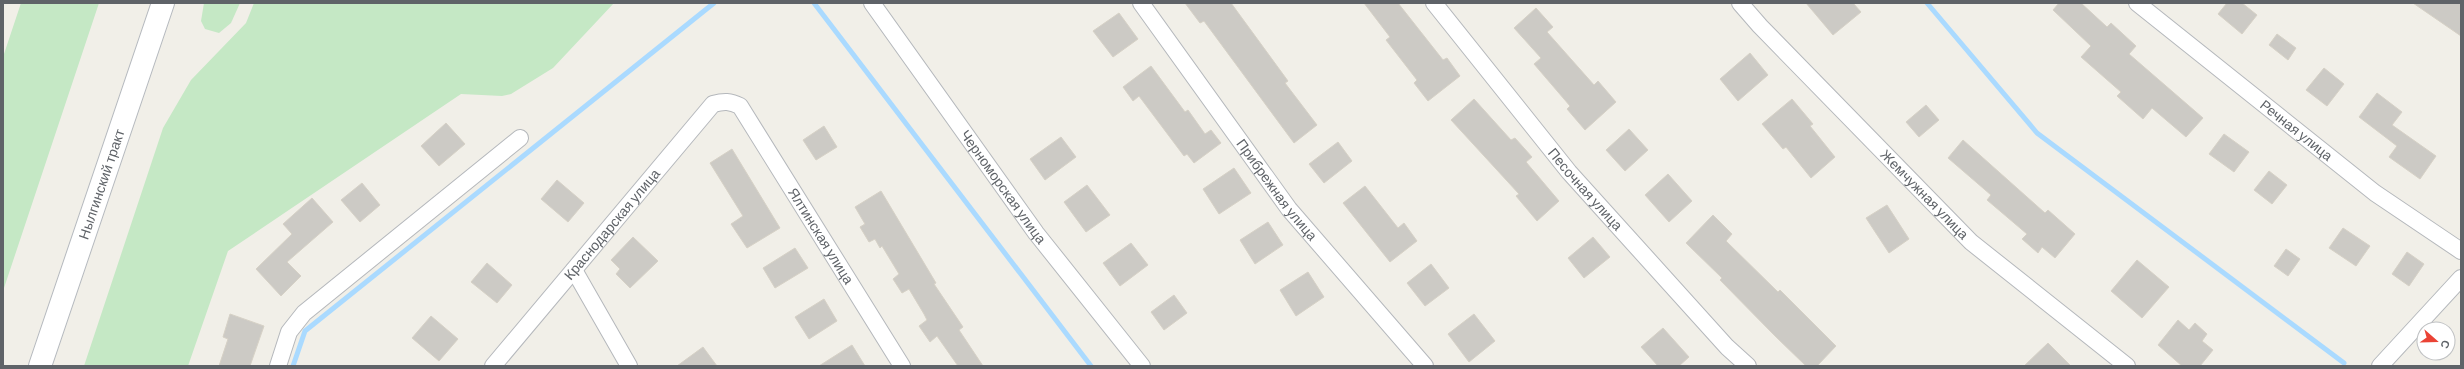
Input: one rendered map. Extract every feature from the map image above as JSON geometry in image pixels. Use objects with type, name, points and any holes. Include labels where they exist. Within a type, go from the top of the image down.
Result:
[{"type":"main road","name":"Нылгинский тракт","points":[[40,366],[164,3]]},
{"type":"street","name":"Черноморская улица","points":[[872,3],[1036,233],[1142,366]]},
{"type":"street","name":"Прибрежная улица","points":[[1141,3],[1289,209],[1425,366]]},
{"type":"street","name":"Песочная улица","points":[[1434,3],[1569,172],[1727,347],[1748,366]]},
{"type":"street","name":"Жемчужная улица","points":[[1740,3],[1760,26],[1971,242],[2127,366]]},
{"type":"street","name":"Речная улица","points":[[2137,3],[2375,193],[2461,251]]},
{"type":"street","name":"Краснодарская улица","points":[[493,366],[713,104],[731,102],[740,106]]},
{"type":"street","name":"Ялтинская улица","points":[[740,106],[902,366]]},
{"type":"street","points":[[278,366],[289,332],[304,312],[520,138]]},
{"type":"street","points":[[574,270],[629,366]]},
{"type":"street","points":[[2380,366],[2461,278]]},
{"type":"green space","points":[[21,3],[99,3],[3,291],[3,57]]},
{"type":"green space","points":[[204,3],[240,3],[231,23],[219,33],[205,29],[201,21]]},
{"type":"green space","points":[[254,3],[614,3],[553,68],[511,94],[502,96],[461,94],[228,251],[188,366],[84,366],[163,128],[191,80],[246,23]]},
{"type":"building","points":[[1185,3],[1231,3],[1288,81],[1285,83],[1317,125],[1294,143],[1204,21],[1200,23]]},
{"type":"building","points":[[1364,3],[1398,3],[1443,60],[1447,58],[1460,76],[1428,101],[1414,83],[1417,80],[1386,40],[1390,37]]},
{"type":"building","points":[[1806,3],[1853,3],[1861,12],[1833,35]]},
{"type":"building","points":[[2059,3],[2081,3],[2107,27],[2111,23],[2136,46],[2129,54],[2203,118],[2186,137],[2152,108],[2143,119],[2117,96],[2121,92],[2081,57],[2091,46],[2053,10]]},
{"type":"building","points":[[2227,3],[2242,3],[2257,15],[2242,34],[2218,14]]},
{"type":"building","points":[[2413,3],[2461,3],[2461,36]]},
{"type":"building","points":[[1536,8],[1553,27],[1547,32],[1594,85],[1598,81],[1616,102],[1585,130],[1567,109],[1570,106],[1534,64],[1541,58],[1514,28]]},
{"type":"building","points":[[1119,13],[1138,39],[1113,57],[1093,31]]},
{"type":"building","points":[[2277,34],[2296,48],[2288,60],[2269,45]]},
{"type":"building","points":[[1750,53],[1768,75],[1738,101],[1720,79]]},
{"type":"building","points":[[1151,66],[1185,112],[1188,110],[1205,134],[1211,130],[1221,143],[1194,163],[1187,154],[1184,156],[1139,96],[1133,101],[1123,87]]},
{"type":"building","points":[[2324,68],[2344,84],[2327,106],[2306,90]]},
{"type":"building","points":[[2377,93],[2402,112],[2392,125],[2436,156],[2420,179],[2389,157],[2397,146],[2359,117]]},
{"type":"building","points":[[1474,99],[1511,140],[1515,138],[1532,157],[1526,162],[1559,201],[1537,221],[1516,196],[1519,194],[1451,120]]},
{"type":"building","points":[[1792,99],[1813,124],[1810,126],[1835,157],[1811,178],[1786,147],[1783,149],[1762,124]]},
{"type":"building","points":[[1926,105],[1939,120],[1919,137],[1906,122]]},
{"type":"building","points":[[446,123],[465,144],[439,166],[421,146]]},
{"type":"building","points":[[824,126],[837,147],[816,160],[803,140]]},
{"type":"building","points":[[1629,129],[1648,150],[1625,171],[1606,150]]},
{"type":"building","points":[[2224,134],[2249,152],[2234,172],[2209,154]]},
{"type":"building","points":[[1061,137],[1076,157],[1045,180],[1030,159]]},
{"type":"building","points":[[1963,140],[2045,213],[2048,210],[2075,234],[2055,258],[2042,247],[2038,253],[2022,239],[2027,234],[1987,200],[1991,195],[1948,158]]},
{"type":"building","points":[[1338,142],[1352,161],[1324,183],[1309,164]]},
{"type":"building","points":[[732,149],[780,228],[747,248],[731,224],[743,216],[710,163]]},
{"type":"building","points":[[1234,168],[1251,193],[1219,214],[1203,189]]},
{"type":"building","points":[[2269,171],[2287,185],[2272,204],[2254,190]]},
{"type":"building","points":[[1668,174],[1692,201],[1669,222],[1645,195]]},
{"type":"building","points":[[557,180],[584,203],[568,222],[541,199]]},
{"type":"building","points":[[362,183],[380,205],[360,222],[341,200]]},
{"type":"building","points":[[1087,185],[1110,215],[1086,232],[1064,202]]},
{"type":"building","points":[[1365,186],[1398,228],[1404,223],[1417,241],[1390,262],[1343,203]]},
{"type":"building","points":[[881,191],[936,283],[934,284],[963,327],[959,330],[983,366],[958,366],[937,336],[930,342],[919,326],[927,320],[909,289],[902,293],[893,279],[899,274],[882,246],[880,248],[875,239],[869,242],[860,227],[865,224],[855,207]]},
{"type":"building","points":[[312,198],[333,222],[287,262],[301,276],[281,296],[256,269],[292,234],[283,224]]},
{"type":"building","points":[[1887,205],[1909,239],[1889,253],[1866,218]]},
{"type":"building","points":[[1713,215],[1732,234],[1726,241],[1778,292],[1780,290],[1836,346],[1817,366],[1806,366],[1720,280],[1722,278],[1686,243]]},
{"type":"building","points":[[1268,222],[1283,245],[1255,264],[1240,240]]},
{"type":"building","points":[[2343,228],[2370,246],[2356,266],[2329,248]]},
{"type":"building","points":[[633,237],[658,261],[630,288],[616,274],[620,269],[611,260]]},
{"type":"building","points":[[1593,237],[1610,257],[1584,278],[1568,258]]},
{"type":"building","points":[[1131,243],[1148,265],[1120,286],[1103,263]]},
{"type":"building","points":[[795,248],[808,268],[775,288],[763,268]]},
{"type":"building","points":[[2286,249],[2300,259],[2288,276],[2274,266]]},
{"type":"building","points":[[2407,252],[2424,264],[2409,286],[2392,274]]},
{"type":"building","points":[[2137,260],[2169,287],[2142,318],[2111,291]]},
{"type":"building","points":[[487,263],[512,285],[497,303],[471,282]]},
{"type":"building","points":[[1431,264],[1449,288],[1425,306],[1407,283]]},
{"type":"building","points":[[1308,272],[1324,297],[1296,316],[1280,290]]},
{"type":"building","points":[[1174,295],[1187,313],[1164,330],[1151,312]]},
{"type":"building","points":[[824,299],[837,321],[809,339],[795,317]]},
{"type":"building","points":[[230,314],[264,326],[250,366],[219,366],[228,339],[223,337]]},
{"type":"building","points":[[1474,314],[1495,341],[1469,362],[1448,334]]},
{"type":"building","points":[[431,316],[458,339],[439,361],[412,338]]},
{"type":"building","points":[[2178,320],[2189,330],[2195,323],[2207,334],[2202,341],[2213,350],[2200,366],[2182,366],[2158,345]]},
{"type":"building","points":[[1663,328],[1689,357],[1679,366],[1658,366],[1641,347]]},
{"type":"building","points":[[2048,343],[2071,366],[2024,366]]},
{"type":"building","points":[[852,345],[865,366],[819,366]]},
{"type":"building","points":[[703,347],[717,366],[677,366]]},
{"type":"waterway","points":[[293,366],[305,331],[714,3]]},
{"type":"waterway","points":[[814,3],[1091,366]]},
{"type":"waterway","points":[[1927,3],[2037,133],[2344,363]]}]
